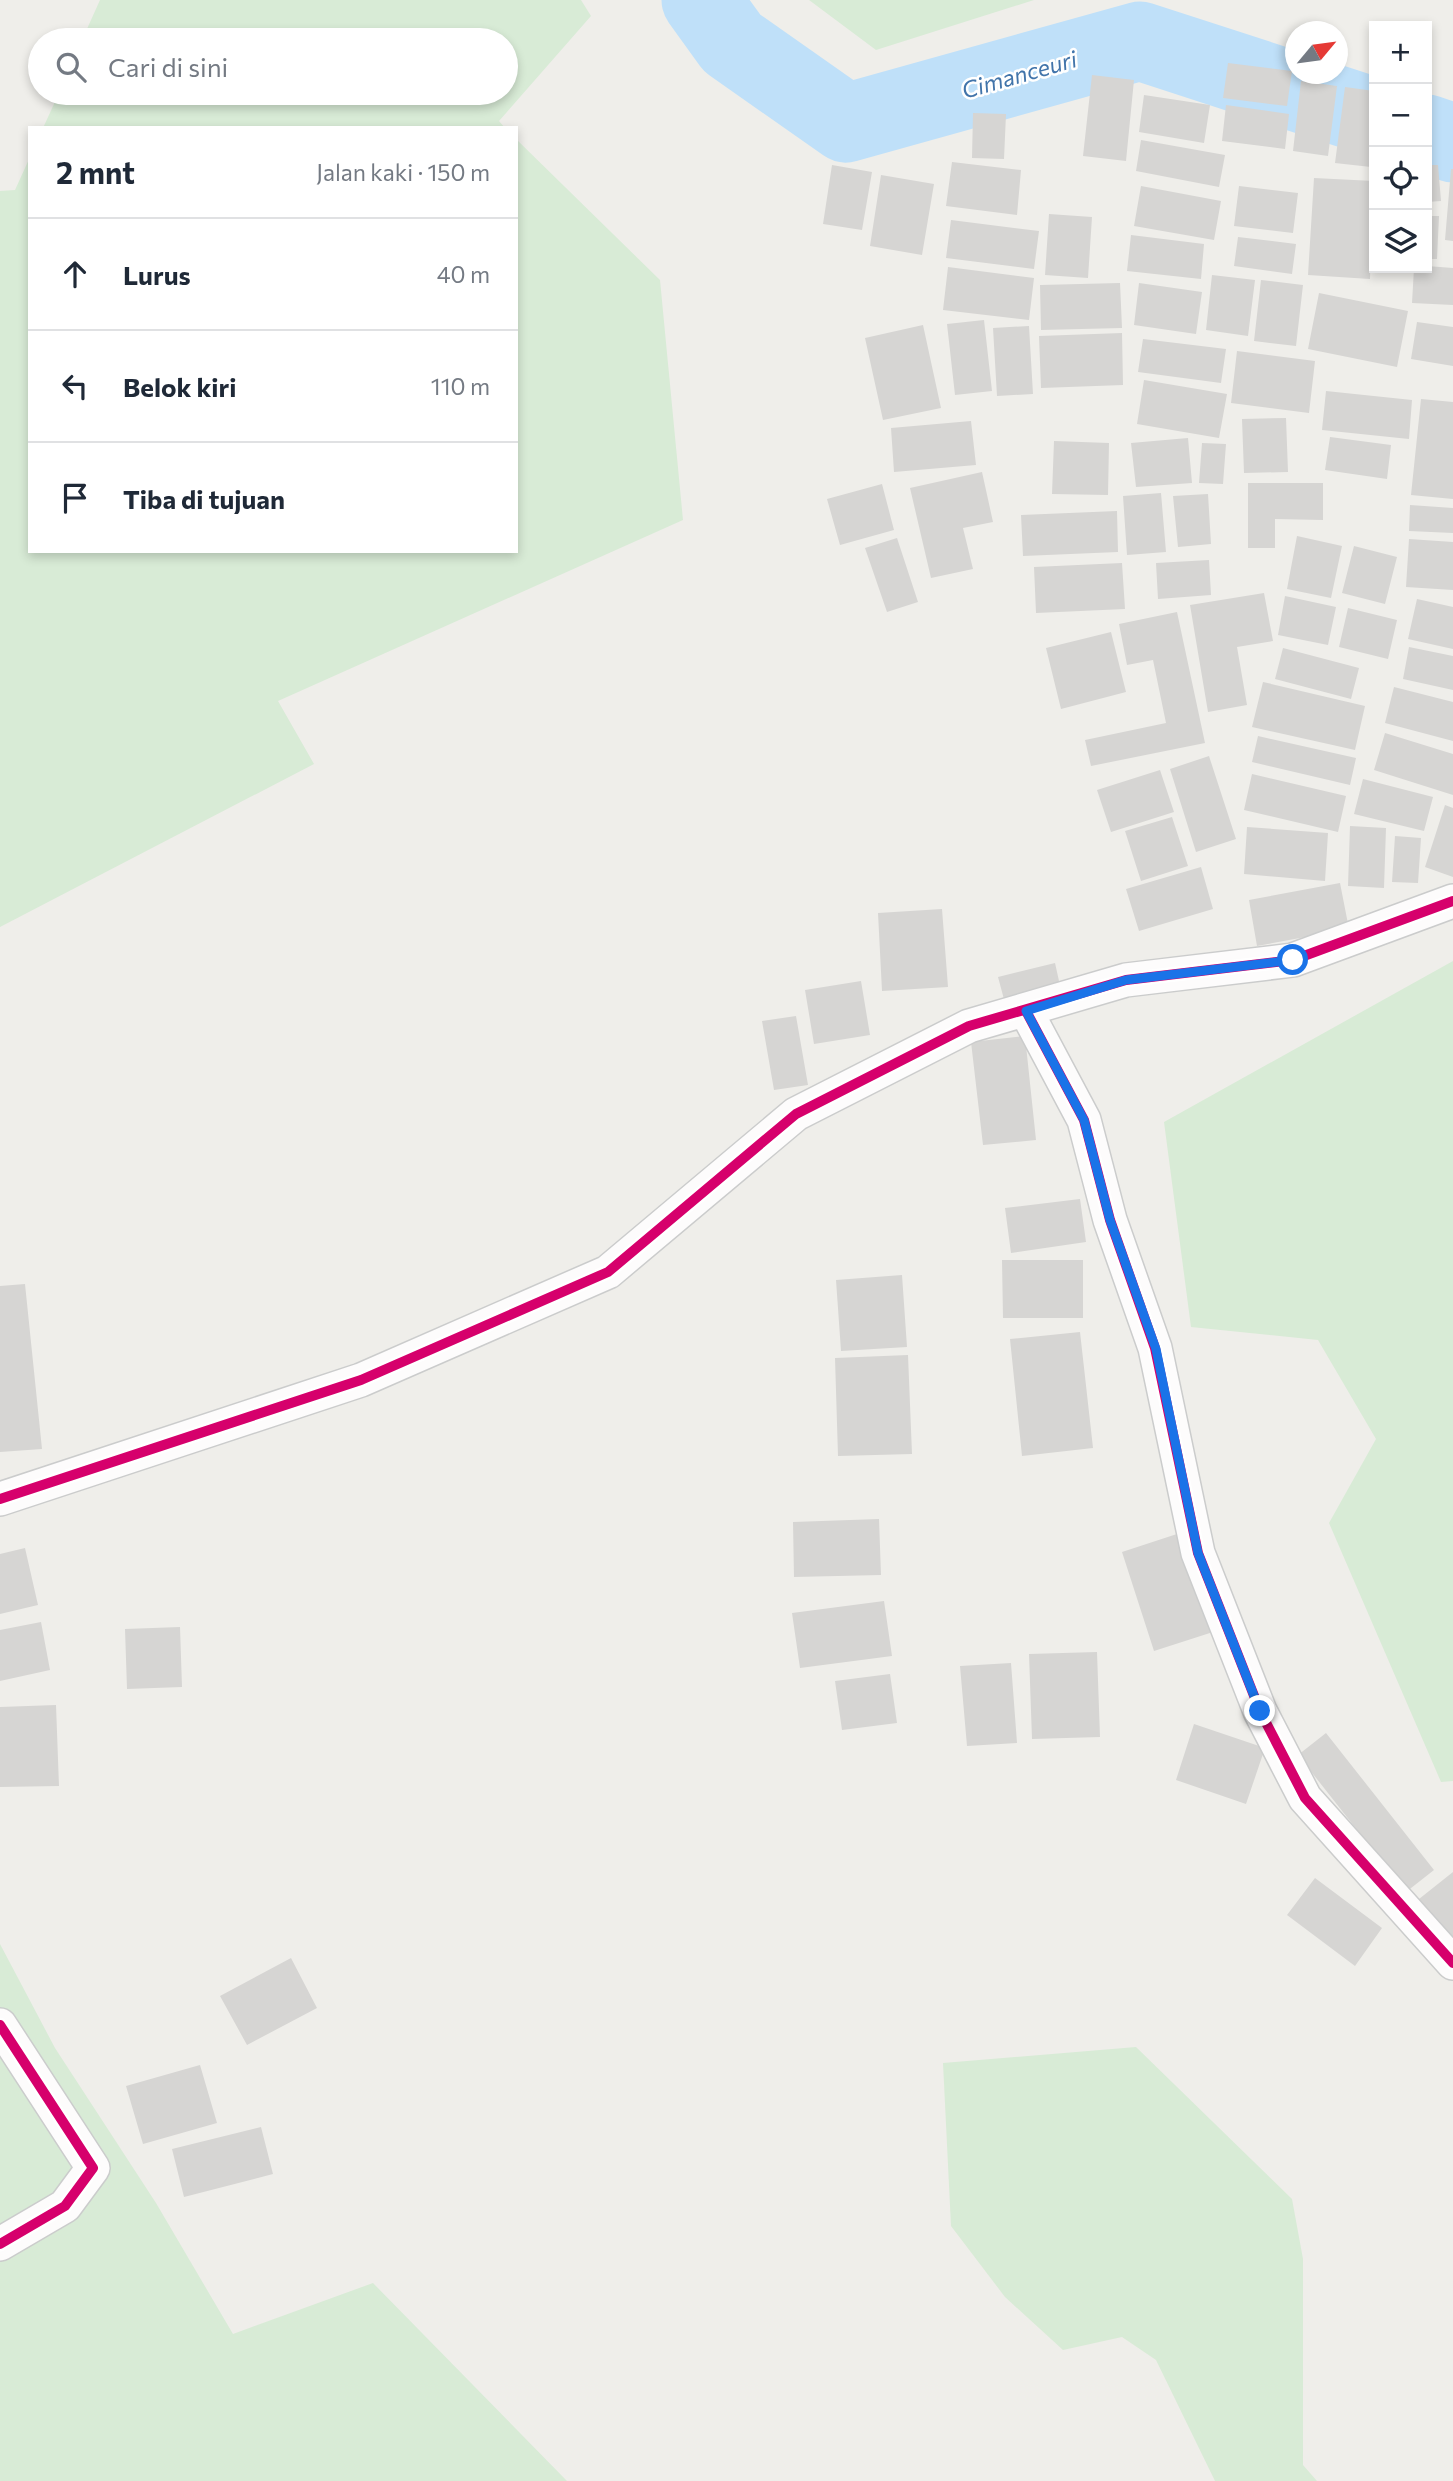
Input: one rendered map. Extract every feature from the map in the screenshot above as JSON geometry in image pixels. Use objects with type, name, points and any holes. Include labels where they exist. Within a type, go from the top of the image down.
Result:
[{"type":"street","points":[[0,1499],[361,1380],[608,1272],[796,1114],[969,1026],[1126,980],[1293,960],[1453,901]]},
{"type":"street","points":[[1026,1011],[1084,1120],[1110,1220],[1156,1349],[1198,1553],[1260,1711],[1305,1798],[1453,1964]]},
{"type":"street","points":[[0,2025],[93,2168],[65,2206],[0,2244]]},
{"type":"green space","points":[[100,0],[581,0],[591,16],[518,99],[518,28],[87,28]]},
{"type":"green space","points":[[809,0],[1034,0],[876,50]]},
{"type":"green space","points":[[54,105],[513,105],[499,121],[503,126],[44,126]]},
{"type":"green space","points":[[518,141],[660,280],[683,520],[278,701],[314,764],[0,927],[0,191],[15,190],[28,161],[28,553],[518,553]]},
{"type":"green space","points":[[1453,961],[1453,1781],[1441,1782],[1329,1523],[1376,1439],[1318,1340],[1191,1327],[1164,1122]]},
{"type":"green space","points":[[0,1944],[55,2048],[156,2203],[233,2334],[373,2283],[567,2481],[0,2481]]},
{"type":"green space","points":[[1136,2047],[1292,2199],[1303,2259],[1303,2465],[1317,2481],[1215,2481],[1156,2360],[1122,2337],[1063,2350],[1005,2297],[951,2226],[943,2063]]},
{"type":"building","points":[[1228,63],[1285,70],[1285,84],[1290,84],[1287,106],[1223,98]]},
{"type":"building","points":[[1092,75],[1134,80],[1126,161],[1083,156]]},
{"type":"building","points":[[1301,84],[1337,86],[1328,156],[1293,151]]},
{"type":"building","points":[[1345,87],[1369,90],[1369,167],[1335,163]]},
{"type":"building","points":[[1144,95],[1210,105],[1204,143],[1139,132]]},
{"type":"building","points":[[1226,105],[1289,114],[1285,149],[1222,141]]},
{"type":"building","points":[[973,113],[1006,114],[1004,159],[972,158]]},
{"type":"building","points":[[1141,140],[1225,155],[1219,187],[1136,171]]},
{"type":"building","points":[[952,162],[1021,170],[1017,215],[946,206]]},
{"type":"building","points":[[832,165],[872,172],[862,230],[823,224]]},
{"type":"building","points":[[1432,165],[1438,165],[1441,201],[1432,202]]},
{"type":"building","points":[[1453,169],[1453,241],[1445,240]]},
{"type":"building","points":[[881,175],[934,184],[922,255],[870,246]]},
{"type":"building","points":[[1314,178],[1369,181],[1370,279],[1308,275]]},
{"type":"building","points":[[1141,186],[1221,201],[1214,240],[1134,226]]},
{"type":"building","points":[[1239,186],[1298,193],[1293,233],[1234,226]]},
{"type":"building","points":[[1049,214],[1092,217],[1088,278],[1045,275]]},
{"type":"building","points":[[1432,216],[1439,216],[1437,259],[1432,259]]},
{"type":"building","points":[[951,220],[1039,231],[1034,269],[946,258]]},
{"type":"building","points":[[1131,235],[1204,244],[1201,279],[1127,271]]},
{"type":"building","points":[[1238,237],[1296,244],[1292,274],[1234,266]]},
{"type":"building","points":[[1432,266],[1453,268],[1453,305],[1412,303],[1414,273],[1432,273]]},
{"type":"building","points":[[948,267],[1034,278],[1029,320],[943,310]]},
{"type":"building","points":[[1212,275],[1255,280],[1248,336],[1206,330]]},
{"type":"building","points":[[1261,280],[1303,285],[1296,346],[1254,341]]},
{"type":"building","points":[[1120,283],[1122,328],[1041,330],[1040,285]]},
{"type":"building","points":[[1139,283],[1202,292],[1196,334],[1134,325]]},
{"type":"building","points":[[1319,293],[1408,311],[1397,367],[1308,349]]},
{"type":"building","points":[[984,320],[992,391],[955,395],[947,324]]},
{"type":"building","points":[[1417,322],[1453,327],[1453,366],[1411,359]]},
{"type":"building","points":[[923,325],[941,408],[883,420],[865,338]]},
{"type":"building","points":[[1029,326],[1033,394],[997,396],[993,328]]},
{"type":"building","points":[[1122,333],[1123,385],[1041,388],[1039,336]]},
{"type":"building","points":[[1143,339],[1226,349],[1221,383],[1138,372]]},
{"type":"building","points":[[1237,351],[1315,361],[1309,413],[1231,403]]},
{"type":"building","points":[[1144,380],[1227,394],[1219,438],[1137,424]]},
{"type":"building","points":[[1326,391],[1412,400],[1409,439],[1322,430]]},
{"type":"building","points":[[1421,399],[1453,402],[1453,499],[1411,495]]},
{"type":"building","points":[[1286,418],[1288,472],[1244,473],[1242,419]]},
{"type":"building","points":[[971,421],[976,465],[894,472],[891,428]]},
{"type":"building","points":[[1330,437],[1391,445],[1387,479],[1325,470]]},
{"type":"building","points":[[1188,438],[1192,483],[1136,487],[1131,443]]},
{"type":"building","points":[[1054,441],[1109,443],[1108,495],[1052,494]]},
{"type":"building","points":[[1202,443],[1226,444],[1223,484],[1199,483]]},
{"type":"building","points":[[982,472],[993,522],[963,528],[973,569],[931,578],[910,488]]},
{"type":"building","points":[[1248,483],[1323,483],[1323,520],[1275,519],[1275,548],[1248,548]]},
{"type":"building","points":[[882,484],[894,530],[840,545],[827,499]]},
{"type":"building","points":[[1161,493],[1166,552],[1127,555],[1123,496]]},
{"type":"building","points":[[1208,494],[1211,544],[1178,547],[1173,496]]},
{"type":"building","points":[[1410,505],[1453,508],[1453,533],[1409,531]]},
{"type":"building","points":[[1117,511],[1118,552],[1023,556],[1021,515]]},
{"type":"building","points":[[1297,536],[1342,546],[1331,598],[1287,589]]},
{"type":"building","points":[[897,538],[918,602],[887,612],[865,548]]},
{"type":"building","points":[[1409,539],[1453,542],[1453,590],[1406,587]]},
{"type":"building","points":[[1354,546],[1397,557],[1385,604],[1342,593]]},
{"type":"building","points":[[1209,560],[1211,595],[1158,599],[1156,563]]},
{"type":"building","points":[[1122,563],[1125,609],[1036,613],[1034,567]]},
{"type":"building","points":[[1264,593],[1273,641],[1237,647],[1247,705],[1208,712],[1190,605]]},
{"type":"building","points":[[1285,596],[1336,607],[1328,645],[1278,635]]},
{"type":"building","points":[[1417,599],[1453,607],[1453,649],[1408,639]]},
{"type":"building","points":[[1348,608],[1397,620],[1388,659],[1339,647]]},
{"type":"building","points":[[1177,612],[1205,743],[1091,766],[1085,740],[1166,723],[1153,660],[1127,665],[1119,624]]},
{"type":"building","points":[[1111,632],[1126,692],[1061,709],[1046,648]]},
{"type":"building","points":[[1409,647],[1453,656],[1453,690],[1403,679]]},
{"type":"building","points":[[1283,648],[1359,668],[1351,699],[1275,679]]},
{"type":"building","points":[[1263,682],[1365,706],[1355,750],[1252,727]]},
{"type":"building","points":[[1394,687],[1453,702],[1453,741],[1385,723]]},
{"type":"building","points":[[1385,733],[1453,754],[1453,795],[1374,770]]},
{"type":"building","points":[[1258,736],[1356,758],[1350,785],[1252,762]]},
{"type":"building","points":[[1209,756],[1236,839],[1196,852],[1170,769]]},
{"type":"building","points":[[1160,770],[1174,812],[1111,832],[1097,790]]},
{"type":"building","points":[[1252,774],[1346,796],[1338,832],[1244,810]]},
{"type":"building","points":[[1363,779],[1433,797],[1424,831],[1354,814]]},
{"type":"building","points":[[1445,805],[1453,808],[1453,877],[1425,867]]},
{"type":"building","points":[[1172,817],[1188,866],[1141,881],[1125,831]]},
{"type":"building","points":[[1350,826],[1386,828],[1384,888],[1348,886]]},
{"type":"building","points":[[1247,827],[1328,833],[1325,881],[1244,874]]},
{"type":"building","points":[[1395,836],[1421,838],[1418,883],[1392,882]]},
{"type":"building","points":[[1201,867],[1213,909],[1139,931],[1126,889]]},
{"type":"building","points":[[1340,883],[1349,929],[1257,946],[1249,900]]},
{"type":"building","points":[[942,909],[948,987],[882,991],[878,913]]},
{"type":"building","points":[[1055,963],[1061,990],[1005,1003],[998,977]]},
{"type":"building","points":[[861,981],[870,1035],[814,1044],[805,990]]},
{"type":"building","points":[[796,1016],[808,1085],[774,1090],[762,1021]]},
{"type":"building","points":[[1025,1036],[1036,1140],[983,1145],[971,1042]]},
{"type":"building","points":[[1080,1199],[1086,1242],[1011,1253],[1005,1208]]},
{"type":"building","points":[[1002,1260],[1083,1260],[1083,1318],[1003,1318]]},
{"type":"building","points":[[902,1275],[907,1347],[841,1351],[836,1280]]},
{"type":"building","points":[[25,1284],[42,1449],[0,1452],[0,1286]]},
{"type":"building","points":[[1080,1332],[1093,1448],[1022,1456],[1010,1339]]},
{"type":"building","points":[[908,1355],[912,1454],[838,1456],[835,1358]]},
{"type":"building","points":[[879,1519],[881,1575],[794,1577],[793,1522]]},
{"type":"building","points":[[1180,1533],[1213,1632],[1154,1651],[1122,1552]]},
{"type":"building","points":[[25,1548],[38,1605],[0,1614],[0,1554]]},
{"type":"building","points":[[884,1601],[892,1656],[800,1668],[792,1613]]},
{"type":"building","points":[[41,1622],[50,1670],[0,1681],[0,1630]]},
{"type":"building","points":[[180,1627],[182,1687],[127,1689],[125,1629]]},
{"type":"building","points":[[1097,1652],[1100,1737],[1032,1739],[1029,1654]]},
{"type":"building","points":[[1011,1663],[1017,1743],[967,1746],[960,1666]]},
{"type":"building","points":[[890,1674],[897,1723],[842,1730],[835,1681]]},
{"type":"building","points":[[56,1705],[59,1786],[0,1787],[0,1707]]},
{"type":"building","points":[[1194,1724],[1265,1748],[1246,1804],[1176,1780]]},
{"type":"building","points":[[1326,1733],[1434,1870],[1406,1892],[1298,1755]]},
{"type":"building","points":[[1453,1872],[1453,1938],[1451,1940],[1419,1899]]},
{"type":"building","points":[[1315,1878],[1382,1928],[1355,1966],[1287,1915]]},
{"type":"building","points":[[291,1958],[317,2008],[247,2045],[220,1996]]},
{"type":"building","points":[[200,2065],[217,2123],[143,2144],[126,2086]]},
{"type":"building","points":[[261,2127],[273,2174],[184,2197],[172,2149]]},
{"type":"waterway","name":"Cimanceuri","points":[[701,0],[732,43],[846,123],[1140,41],[1369,115]]},
{"type":"waterway","name":"Cimanceuri","points":[[1432,136],[1453,143]]},
{"type":"cycle path","points":[[0,1499],[361,1380],[608,1272],[796,1114],[969,1026],[1126,980],[1293,960],[1453,901]]},
{"type":"cycle path","points":[[1026,1011],[1084,1120],[1110,1220],[1155,1348],[1198,1553],[1260,1711],[1305,1798],[1453,1963]]},
{"type":"cycle path","points":[[0,2025],[93,2168],[65,2206],[0,2244]]},
{"type":"route","points":[[1260,1711],[1198,1553],[1156,1349],[1110,1220],[1084,1120],[1026,1011],[1126,980],[1293,960]]}]
